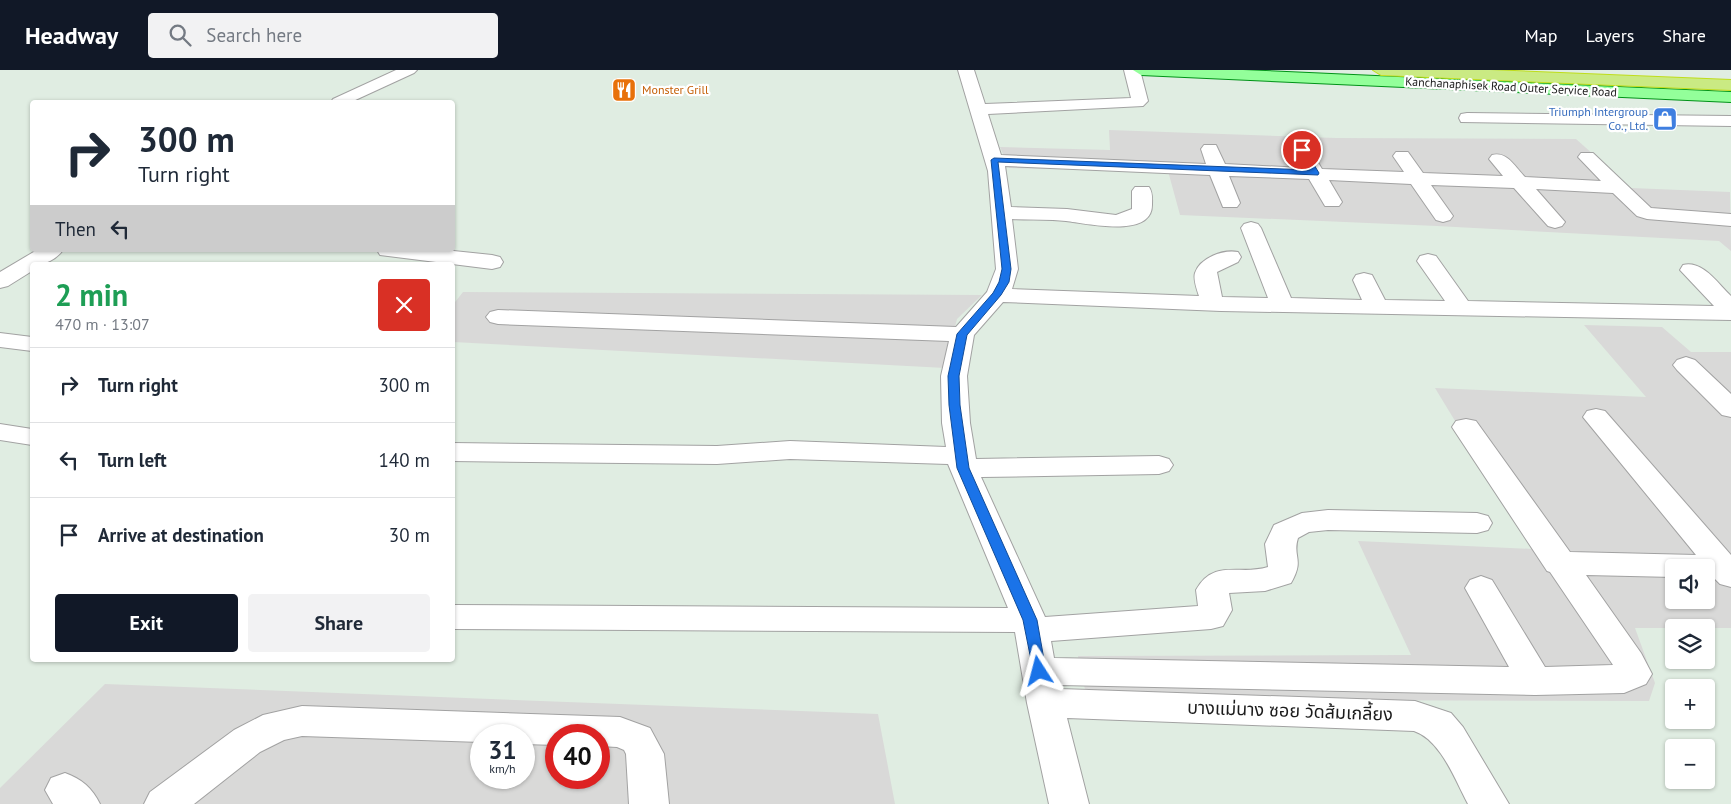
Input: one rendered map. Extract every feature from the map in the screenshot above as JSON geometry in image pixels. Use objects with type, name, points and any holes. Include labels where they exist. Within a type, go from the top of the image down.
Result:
[{"type":"highway","points":[[1648,70],[1728,77]]},
{"type":"highway","points":[[1376,75],[1728,77]]},
{"type":"main road","points":[[1141,70],[1376,75],[1504,92],[1726,100]]},
{"type":"street","points":[[344,100],[410,70]]},
{"type":"street","points":[[966,70],[994,160],[1006,269],[1004,282],[997,295],[962,334],[954,376],[962,462],[1031,625],[1042,687],[1069,804]]},
{"type":"street","points":[[978,109],[1137,103],[1140,101],[1132,70]]},
{"type":"street","points":[[1467,118],[1731,119],[1726,100]]},
{"type":"street","points":[[1210,148],[1230,203]]},
{"type":"street","points":[[1302,150],[1332,202]]},
{"type":"street","points":[[1402,156],[1443,216]]},
{"type":"street","points":[[1587,157],[1644,212],[1654,215],[1731,220]]},
{"type":"street","points":[[1498,159],[1555,222]]},
{"type":"street","points":[[994,160],[1617,187]]},
{"type":"street","points":[[1001,213],[1074,215],[1095,220],[1121,221],[1135,218],[1142,211],[1142,191]]},
{"type":"street","points":[[1251,228],[1282,305]]},
{"type":"street","points":[[31,262],[48,252]]},
{"type":"street","points":[[405,252],[492,262]]},
{"type":"street","points":[[1212,304],[1204,275],[1211,266],[1230,257]]},
{"type":"street","points":[[1428,261],[1461,308]]},
{"type":"street","points":[[15,271],[30,262]]},
{"type":"street","points":[[1691,270],[1731,309]]},
{"type":"street","points":[[1364,280],[1377,306]]},
{"type":"street","points":[[997,295],[1212,304],[1731,313]]},
{"type":"street","points":[[498,317],[962,334]]},
{"type":"street","points":[[0,340],[30,344]]},
{"type":"street","points":[[1686,365],[1731,409]]},
{"type":"street","points":[[1596,417],[1728,570]]},
{"type":"street","points":[[1042,687],[1535,681],[1624,679],[1634,674],[1629,662],[1466,427]]},
{"type":"street","points":[[0,432],[30,437]]},
{"type":"street","points":[[455,452],[717,454],[790,450],[962,462],[1159,465]]},
{"type":"street","points":[[455,618],[1031,625],[1211,618],[1215,610],[1212,590],[1216,584],[1226,580],[1264,580],[1280,575],[1284,566],[1281,544],[1285,532],[1302,523],[1328,520],[1477,523]]},
{"type":"street","points":[[1558,562],[1728,570]]},
{"type":"street","points":[[1481,588],[1535,681]]},
{"type":"street","name":"บางแม่นาง ซอย วัดส้มเกลี้ยง","points":[[1042,687],[1415,716],[1438,724],[1450,738],[1489,804]]},
{"type":"street","points":[[164,804],[248,742],[276,726],[302,721],[620,732],[637,739],[645,754],[649,804]]},
{"type":"shaded area","points":[[1109,130],[1336,138],[1576,139],[1631,188],[1730,192],[1731,251],[1719,241],[1180,215],[1168,171],[1009,168],[1000,147],[1110,150]]},
{"type":"shaded area","points":[[463,292],[982,295],[957,319],[945,368],[455,342],[455,302]]},
{"type":"shaded area","points":[[1584,325],[1662,327],[1691,352],[1731,352],[1731,628],[1715,628],[1715,619],[1665,619],[1665,628],[1635,628],[1655,683],[1649,701],[1300,700],[1088,704],[1078,656],[1411,655],[1358,541],[1533,549],[1435,388],[1646,397]]},
{"type":"shaded area","points":[[105,684],[878,714],[895,804],[0,804],[0,788]]},
{"type":"place","name":"Monster Grill","points":[[624,90]]},
{"type":"place","name":"Triumph Intergroup Co., Ltd.","points":[[1665,119]]},
{"type":"route","points":[[1039,671],[1030,620],[963,468],[954,405],[954,376],[962,334],[977,315],[997,295],[1004,282],[1006,263],[997,171],[994,160],[1315,173],[1302,150]]}]
